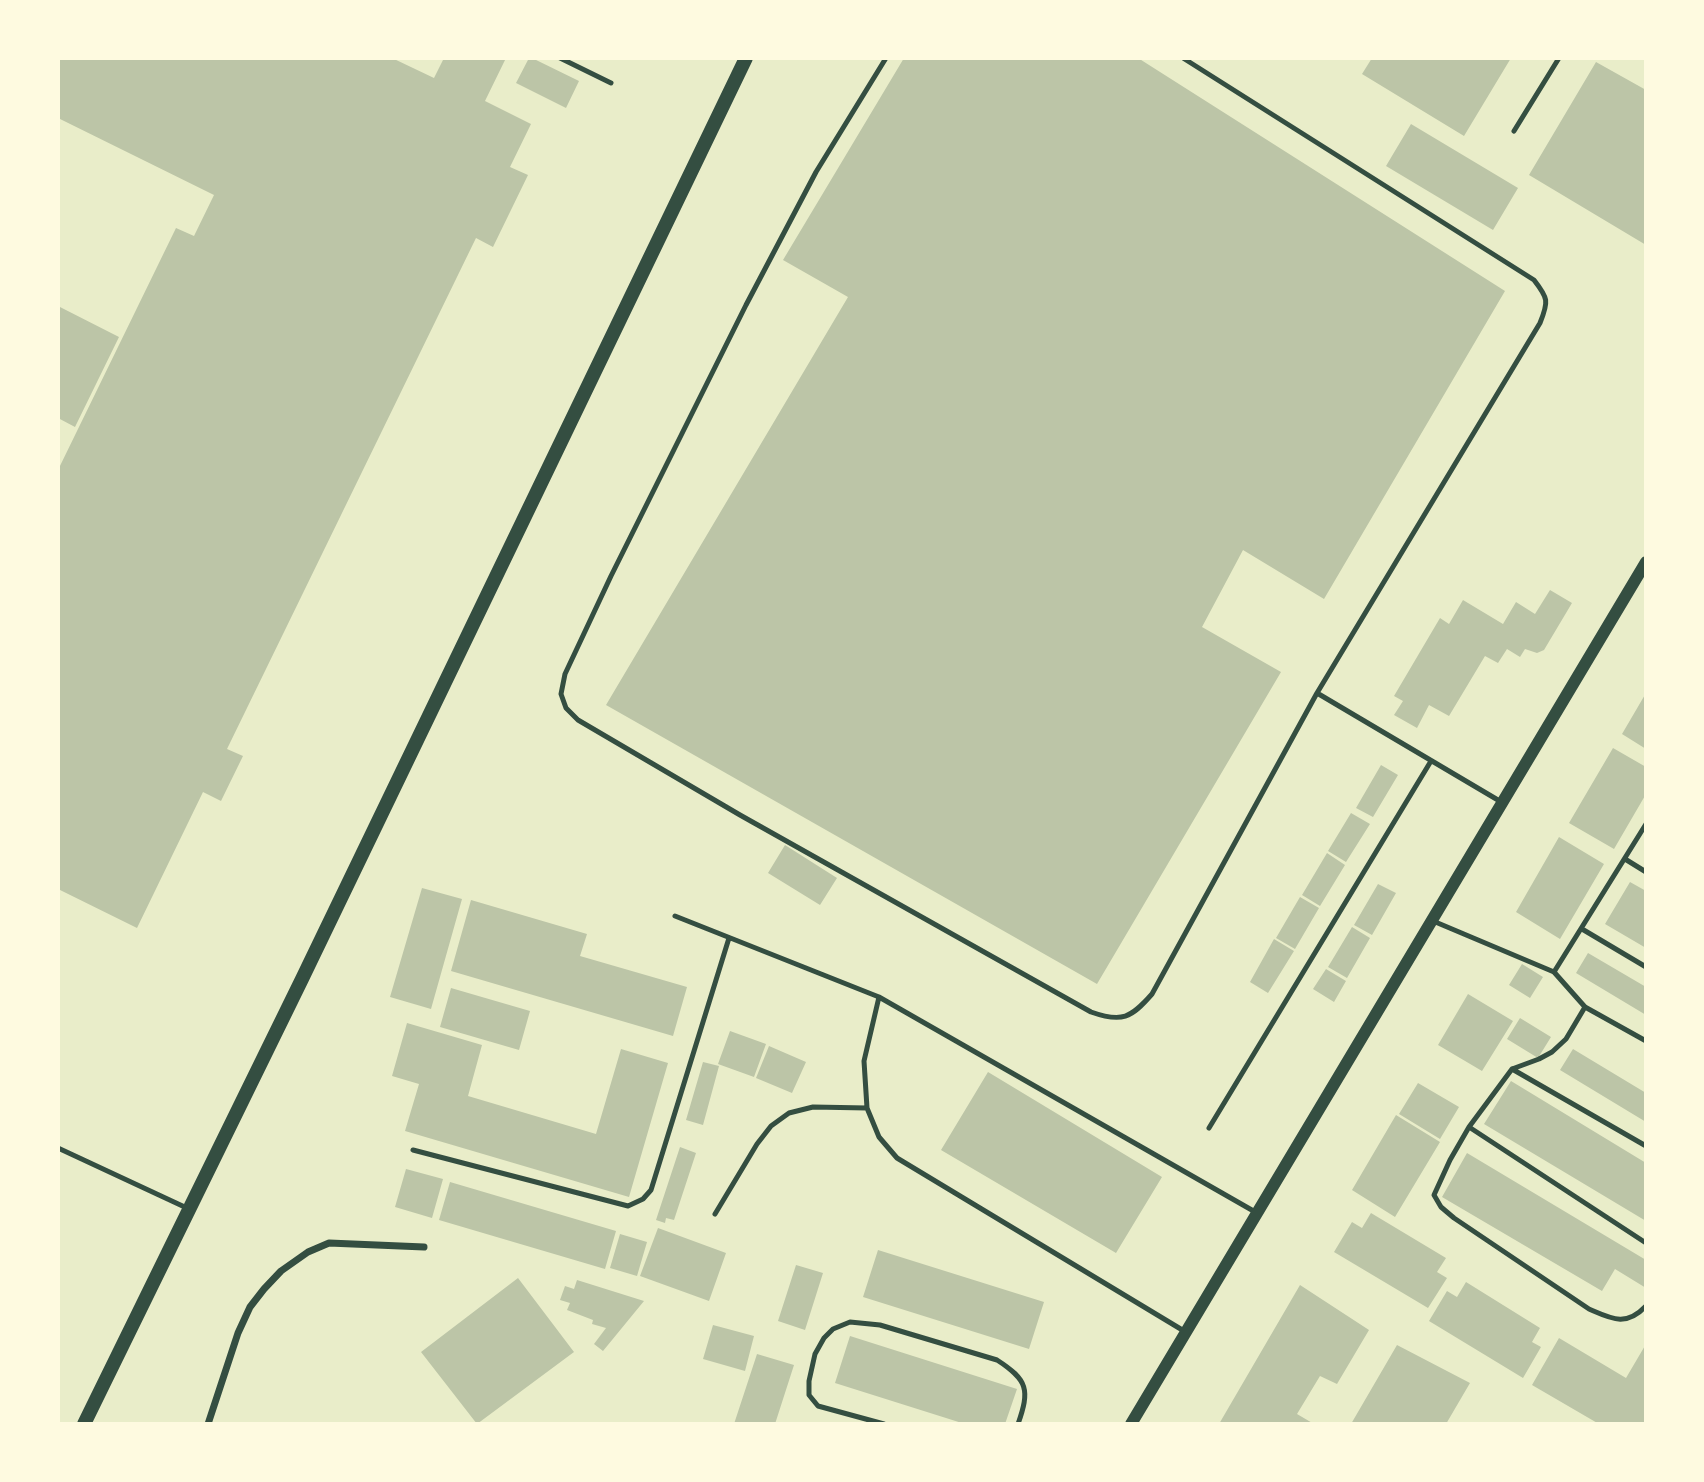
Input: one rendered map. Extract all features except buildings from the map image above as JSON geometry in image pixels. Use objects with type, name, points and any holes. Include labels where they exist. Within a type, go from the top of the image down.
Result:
[{"type":"main road","points":[[84,1424],[746,58]]},
{"type":"street","points":[[1131,1424],[1646,562]]},
{"type":"street","points":[[208,1424],[238,1333],[250,1307],[281,1271],[308,1252],[329,1243],[424,1247]]},
{"type":"lane","points":[[560,58],[611,83]]},
{"type":"lane","points":[[886,58],[810,185],[746,305],[611,576],[565,674],[561,694],[566,709],[578,720],[740,815],[1091,1012],[1109,1018],[1126,1017],[1140,1008],[1152,995],[1317,694],[1540,323],[1546,308],[1545,294],[1534,280],[1183,58]]},
{"type":"lane","points":[[1514,131],[1559,58]]},
{"type":"lane","points":[[1317,694],[1503,803]]},
{"type":"lane","points":[[1209,1128],[1431,761]]},
{"type":"lane","points":[[1554,972],[1646,824]]},
{"type":"lane","points":[[1625,859],[1646,872]]},
{"type":"lane","points":[[675,916],[879,997],[1258,1213]]},
{"type":"lane","points":[[1433,921],[1554,972],[1585,1007],[1646,1041]]},
{"type":"lane","points":[[1582,929],[1646,967]]},
{"type":"lane","points":[[412,1150],[628,1206],[643,1199],[651,1190],[729,938]]},
{"type":"lane","points":[[879,997],[864,1061],[867,1108],[879,1137],[897,1158],[1186,1332]]},
{"type":"lane","points":[[1585,1007],[1566,1039],[1552,1052],[1512,1069],[1469,1127],[1434,1195],[1441,1207],[1454,1218],[1589,1308],[1612,1320],[1629,1319],[1646,1306]]},
{"type":"lane","points":[[1512,1069],[1646,1146]]},
{"type":"lane","points":[[715,1214],[757,1144],[771,1126],[789,1113],[813,1107],[867,1108]]},
{"type":"lane","points":[[1469,1127],[1646,1243]]},
{"type":"lane","points":[[58,1148],[189,1209]]},
{"type":"lane","points":[[884,1424],[818,1406],[809,1395],[815,1354],[833,1329],[850,1322],[880,1325],[997,1360],[1016,1374],[1027,1393],[1018,1424]]}]
